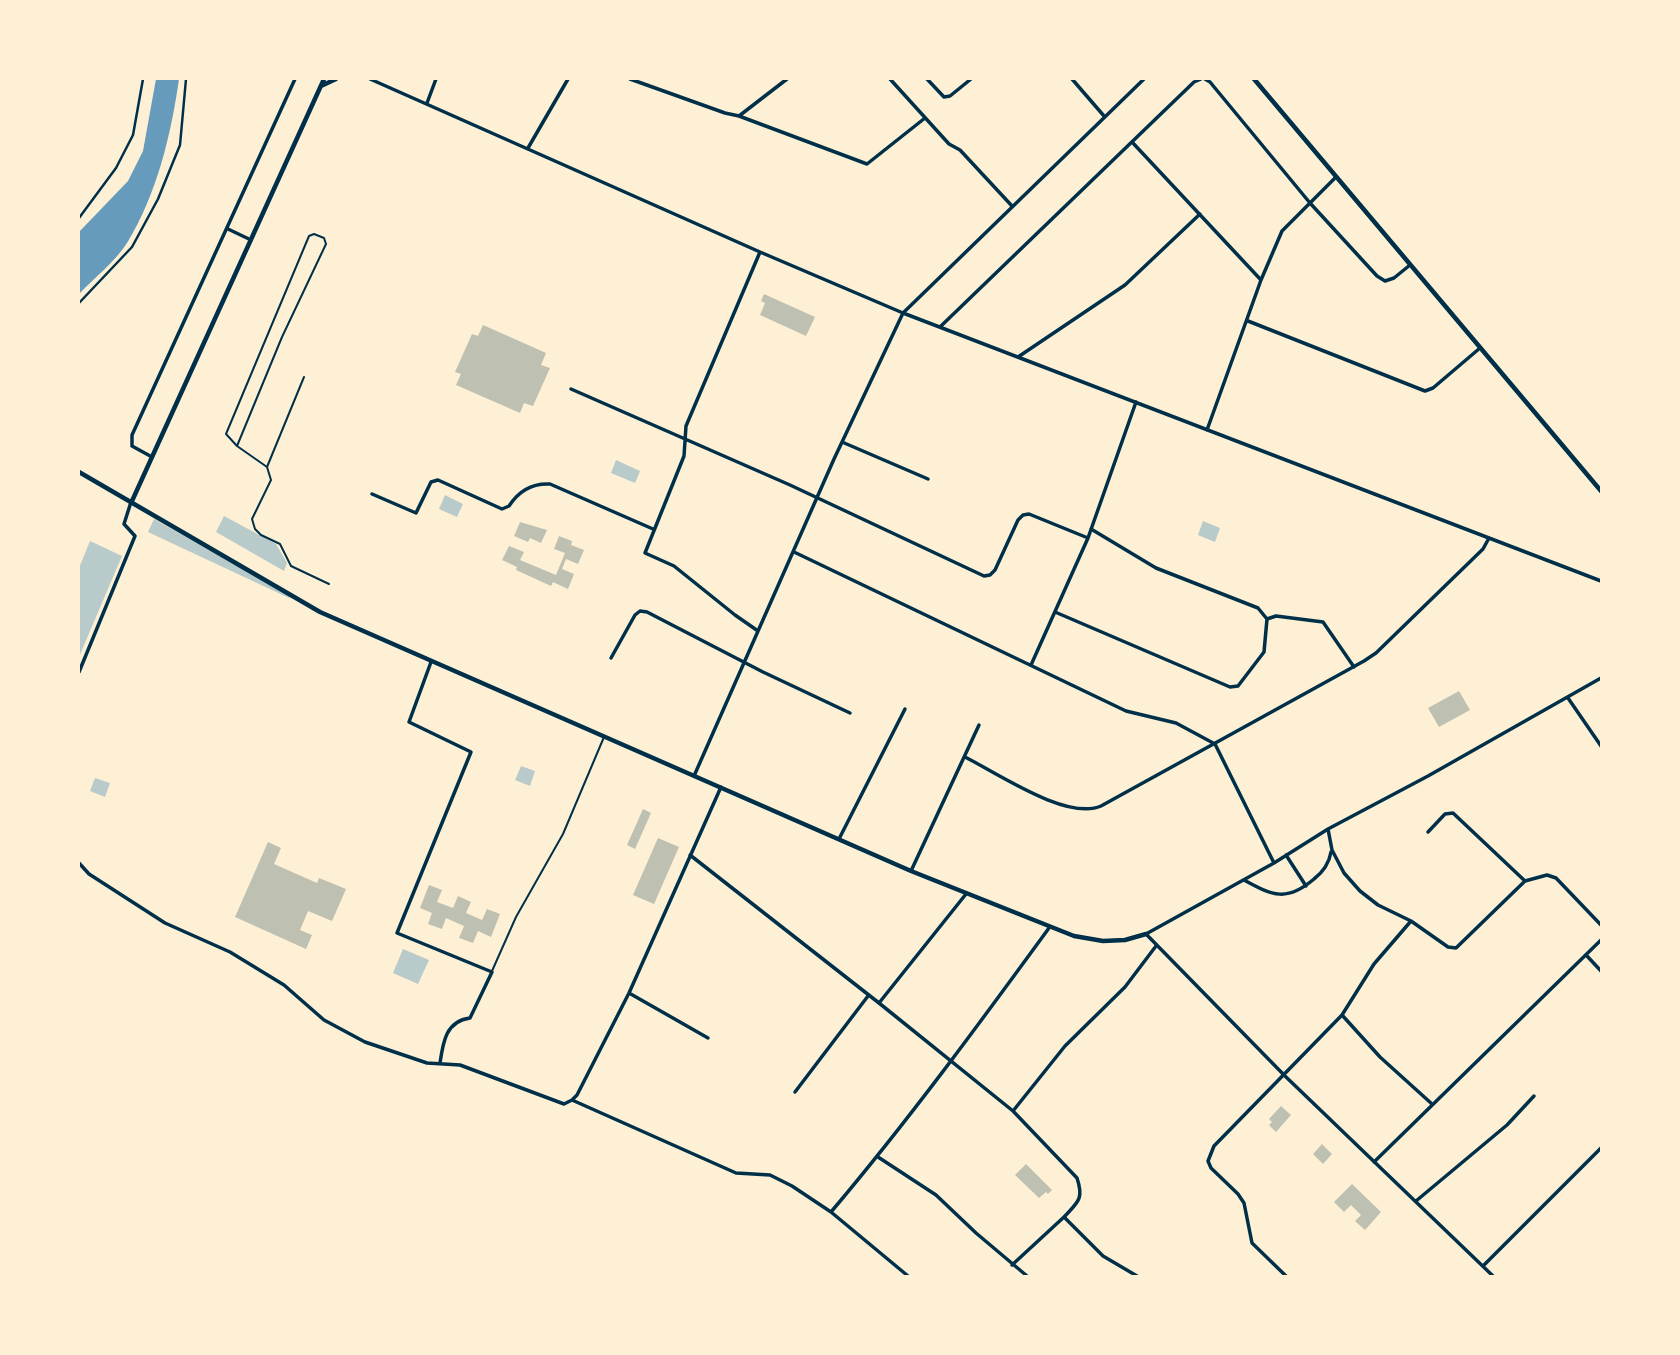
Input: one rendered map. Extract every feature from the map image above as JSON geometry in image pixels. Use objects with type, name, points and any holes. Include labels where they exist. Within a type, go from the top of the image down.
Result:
[{"type":"street","points":[[79,218],[116,168],[133,135],[143,79]]},
{"type":"street","points":[[79,303],[132,247],[158,199],[180,145],[186,79]]},
{"type":"street","points":[[152,457],[132,446],[132,435],[295,79]]},
{"type":"street","points":[[79,672],[135,536],[124,524],[132,501],[324,79]]},
{"type":"street","points":[[320,87],[336,79]]},
{"type":"street","points":[[370,79],[903,313],[1601,581]]},
{"type":"street","points":[[427,103],[436,79]]},
{"type":"street","points":[[528,148],[568,79]]},
{"type":"street","points":[[630,79],[867,164],[925,118]]},
{"type":"street","points":[[641,83],[646,79]]},
{"type":"street","points":[[739,116],[788,79]]},
{"type":"street","points":[[890,79],[949,144],[960,150],[1012,206]]},
{"type":"street","points":[[927,79],[944,97],[950,96],[971,79]]},
{"type":"street","points":[[1072,79],[1104,117]]},
{"type":"street","points":[[694,776],[842,442],[903,313],[1144,79]]},
{"type":"street","points":[[941,326],[1194,82],[1203,79],[1210,82],[1310,203],[1377,276],[1385,281],[1394,278],[1411,264]]},
{"type":"street","points":[[1254,79],[1601,491]]},
{"type":"street","points":[[1132,142],[1261,280]]},
{"type":"street","points":[[1207,430],[1261,280],[1282,231],[1336,176]]},
{"type":"street","points":[[1018,357],[1125,285],[1200,214]]},
{"type":"street","points":[[228,229],[251,240]]},
{"type":"street","points":[[758,631],[674,566],[645,553],[684,456],[683,439],[686,426],[760,252]]},
{"type":"street","points":[[1248,321],[1425,391],[1433,388],[1480,348]]},
{"type":"street","points":[[571,389],[818,498],[984,576],[995,570],[1018,520],[1023,515],[1028,514],[1088,537]]},
{"type":"street","points":[[1031,665],[1091,530],[1136,402]]},
{"type":"street","points":[[842,442],[928,479]]},
{"type":"street","points":[[79,471],[320,612],[911,871],[1049,928],[1103,941],[1125,940],[1146,934],[1274,863],[1328,829],[1601,678]]},
{"type":"street","points":[[372,494],[416,513],[431,482],[438,480],[502,509],[509,506],[517,494],[542,484],[550,484],[654,529]]},
{"type":"street","points":[[1055,612],[1235,688],[1264,652],[1268,619],[1258,608],[1156,568],[1091,530]]},
{"type":"street","points":[[965,757],[1056,804],[1080,810],[1094,810],[1376,653],[1483,549],[1489,538]]},
{"type":"street","points":[[793,552],[1126,711],[1176,723],[1215,744],[1274,863]]},
{"type":"street","points":[[611,658],[635,615],[640,611],[647,612],[850,713]]},
{"type":"street","points":[[1268,619],[1276,617],[1322,622],[1354,667]]},
{"type":"street","points":[[431,662],[408,722],[471,752],[397,933],[492,972],[470,1018],[457,1021],[450,1028],[442,1045],[440,1063]]},
{"type":"street","points":[[1567,698],[1601,746]]},
{"type":"street","points":[[839,839],[905,709]]},
{"type":"street","points":[[911,871],[979,725]]},
{"type":"street","points":[[79,863],[89,874],[165,923],[230,952],[284,985],[324,1020],[365,1042],[427,1063],[460,1065],[564,1104],[572,1100],[629,993],[721,788]]},
{"type":"street","points":[[1428,832],[1445,814],[1453,813],[1525,881]]},
{"type":"street","points":[[1328,829],[1332,850],[1344,873],[1360,891],[1378,905],[1411,921],[1448,947],[1456,948],[1525,881],[1547,875],[1556,878],[1601,925]]},
{"type":"street","points":[[1243,880],[1262,890],[1282,895],[1294,894],[1327,865],[1332,850]]},
{"type":"street","points":[[690,855],[1013,1111],[1077,1178],[1081,1191],[1078,1202],[1012,1265]]},
{"type":"street","points":[[1286,855],[1306,886]]},
{"type":"street","points":[[879,1003],[966,894]]},
{"type":"street","points":[[1286,1276],[1252,1243],[1244,1203],[1211,1168],[1208,1161],[1214,1146],[1342,1015],[1374,964],[1411,921]]},
{"type":"street","points":[[831,1212],[878,1157],[952,1061],[1049,928]]},
{"type":"street","points":[[1146,934],[1285,1076],[1493,1276]]},
{"type":"street","points":[[1374,1162],[1601,940]]},
{"type":"street","points":[[1013,1111],[1065,1046],[1125,986],[1156,946]]},
{"type":"street","points":[[1587,956],[1601,971]]},
{"type":"street","points":[[629,993],[708,1038]]},
{"type":"street","points":[[795,1092],[868,995]]},
{"type":"street","points":[[1342,1015],[1380,1057],[1432,1104]]},
{"type":"street","points":[[1416,1201],[1507,1125],[1534,1096]]},
{"type":"street","points":[[572,1100],[736,1173],[770,1175],[831,1212],[908,1276]]},
{"type":"street","points":[[1483,1266],[1601,1148]]},
{"type":"street","points":[[878,1157],[936,1195],[1027,1276]]},
{"type":"street","points":[[1064,1217],[1102,1256],[1137,1276]]},
{"type":"lane","points":[[237,446],[282,337],[326,244],[324,238],[318,235],[309,236],[226,434],[237,446],[267,467],[271,480],[252,519],[255,528],[261,535],[280,544],[291,566],[328,584]]},
{"type":"lane","points":[[267,467],[304,377]]},
{"type":"lane","points":[[492,972],[516,917],[563,834],[605,735]]},
{"type":"shaded area","points":[[616,460],[640,471],[635,483],[611,473]]},
{"type":"shaded area","points":[[445,495],[463,504],[457,517],[439,509]]},
{"type":"shaded area","points":[[224,516],[276,544],[287,563],[284,571],[216,532]]},
{"type":"shaded area","points":[[154,519],[290,596],[289,598],[148,532]]},
{"type":"shaded area","points":[[1203,521],[1220,528],[1215,542],[1198,535]]},
{"type":"shaded area","points":[[90,541],[122,556],[79,657],[79,568]]},
{"type":"shaded area","points":[[521,766],[535,771],[530,786],[515,780]]},
{"type":"shaded area","points":[[95,778],[110,783],[105,797],[90,791]]},
{"type":"shaded area","points":[[403,949],[429,960],[418,984],[393,973]]},
{"type":"water","points":[[156,79],[179,79],[167,143],[155,184],[127,243],[79,294],[79,232],[128,181],[143,151]]},
{"type":"building","points":[[764,294],[815,317],[806,336],[760,315],[765,303],[761,301]]},
{"type":"building","points":[[483,325],[546,353],[541,365],[550,368],[533,406],[524,403],[520,413],[456,385],[461,374],[455,372],[472,334],[478,336]]},
{"type":"building","points":[[520,522],[547,530],[541,543],[530,538],[528,542],[514,536]]},
{"type":"building","points":[[559,536],[584,550],[578,564],[566,559],[562,569],[574,574],[568,589],[553,582],[551,586],[516,570],[517,567],[502,560],[509,546],[524,552],[520,560],[556,575],[565,553],[554,549]]},
{"type":"building","points":[[1459,691],[1470,710],[1439,727],[1428,708]]},
{"type":"building","points":[[643,809],[651,813],[635,849],[627,845]]},
{"type":"building","points":[[658,838],[679,847],[654,904],[633,895]]},
{"type":"building","points":[[268,842],[281,848],[274,864],[317,883],[319,878],[346,889],[332,921],[308,911],[300,930],[312,935],[306,949],[235,917]]},
{"type":"building","points":[[429,885],[442,890],[437,902],[453,908],[458,896],[471,902],[466,913],[482,920],[487,909],[500,914],[491,937],[478,931],[473,943],[459,938],[464,926],[446,918],[442,929],[428,924],[432,913],[420,908]]},
{"type":"building","points":[[1281,1106],[1291,1115],[1276,1132],[1269,1125],[1272,1122],[1269,1119]]},
{"type":"building","points":[[1322,1144],[1332,1154],[1323,1164],[1313,1154]]},
{"type":"building","points":[[1026,1164],[1052,1190],[1048,1194],[1046,1192],[1039,1198],[1015,1175]]},
{"type":"building","points":[[1352,1184],[1381,1212],[1365,1230],[1355,1221],[1361,1215],[1351,1205],[1344,1212],[1334,1202]]}]
